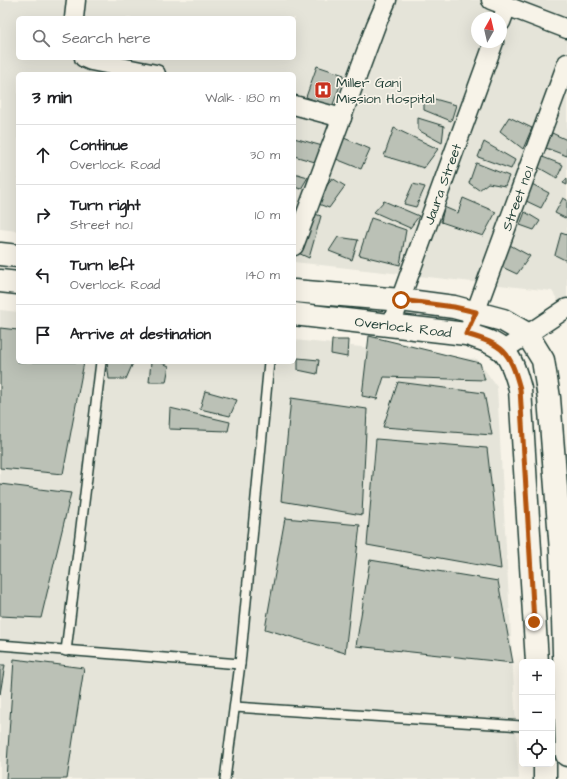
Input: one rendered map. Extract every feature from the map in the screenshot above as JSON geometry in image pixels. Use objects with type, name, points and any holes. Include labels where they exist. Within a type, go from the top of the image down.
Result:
[{"type":"street","points":[[74,16],[76,0]]},
{"type":"street","points":[[296,241],[376,25],[387,0]]},
{"type":"street","points":[[499,9],[567,29]]},
{"type":"street","name":"Jaura Street","points":[[391,325],[492,48]]},
{"type":"street","points":[[89,60],[146,72]]},
{"type":"street","name":"Street no.1","points":[[466,334],[476,312],[567,63]]},
{"type":"street","points":[[296,106],[342,118]]},
{"type":"street","points":[[0,254],[16,256]]},
{"type":"street","points":[[0,281],[16,283]]},
{"type":"street","name":"Overlock Road","points":[[296,290],[401,300],[454,307],[476,312],[503,320],[527,334],[543,360],[549,398],[564,551],[567,755]]},
{"type":"street","points":[[504,350],[567,308]]},
{"type":"street","name":"Overlock Road","points":[[296,314],[466,334],[488,340],[504,350],[515,368],[520,389],[537,659]]},
{"type":"street","points":[[544,767],[545,779]]},
{"type":"lane","points":[[66,651],[101,364]]},
{"type":"lane","points":[[225,779],[240,664],[269,364]]},
{"type":"lane","points":[[0,645],[240,664]]},
{"type":"lane","points":[[235,707],[519,726]]},
{"type":"shaded area","points":[[0,0],[567,0],[567,315],[552,291],[296,262],[296,72],[16,72],[16,231],[0,229]]},
{"type":"shaded area","points":[[0,310],[16,312],[16,364],[296,364],[296,340],[477,359],[497,387],[519,779],[0,779]]},
{"type":"building","points":[[317,66],[344,75],[332,107],[306,97]]},
{"type":"building","points":[[424,96],[456,105],[451,121],[424,110]]},
{"type":"building","points":[[509,117],[532,128],[523,149],[500,131]]},
{"type":"building","points":[[418,118],[444,126],[442,143],[418,130]]},
{"type":"building","points":[[394,128],[438,149],[424,168],[384,156]]},
{"type":"building","points":[[552,133],[567,140],[567,156],[546,148]]},
{"type":"building","points":[[344,138],[370,149],[361,169],[336,159]]},
{"type":"building","points":[[296,139],[326,147],[315,162],[296,157]]},
{"type":"building","points":[[484,142],[515,160],[511,169],[478,157]]},
{"type":"building","points":[[540,156],[563,165],[557,178],[534,165]]},
{"type":"building","points":[[476,163],[509,176],[505,186],[488,183],[479,190],[469,183]]},
{"type":"building","points":[[296,174],[308,177],[301,189],[296,188]]},
{"type":"building","points":[[332,178],[345,186],[329,208],[316,203]]},
{"type":"building","points":[[567,178],[567,185],[563,183]]},
{"type":"building","points":[[530,183],[549,193],[541,208],[524,200]]},
{"type":"building","points":[[413,184],[425,187],[416,207],[404,204]]},
{"type":"building","points":[[463,198],[496,212],[483,236],[441,222],[444,207],[458,213]]},
{"type":"building","points":[[563,198],[567,200],[567,219],[555,213]]},
{"type":"building","points":[[384,201],[419,216],[410,228],[374,212]]},
{"type":"building","points":[[525,212],[540,221],[534,230],[520,225]]},
{"type":"building","points":[[312,213],[321,216],[309,258],[296,252]]},
{"type":"building","points":[[371,218],[406,230],[400,265],[359,255]]},
{"type":"building","points":[[561,233],[567,235],[567,261],[555,255]]},
{"type":"building","points":[[338,237],[358,240],[352,260],[329,251]]},
{"type":"building","points":[[508,244],[530,256],[517,274],[502,267]]},
{"type":"building","points":[[0,328],[16,330],[16,364],[84,364],[63,474],[0,468]]},
{"type":"building","points":[[369,336],[480,363],[485,380],[384,377],[377,399],[362,396]]},
{"type":"building","points":[[332,340],[348,340],[347,357],[331,354]]},
{"type":"building","points":[[298,358],[319,360],[317,374],[298,370]]},
{"type":"building","points":[[107,364],[133,364],[126,379],[109,379]]},
{"type":"building","points":[[151,364],[164,364],[169,366],[166,382],[149,382]]},
{"type":"building","points":[[398,382],[484,393],[492,435],[383,427]]},
{"type":"building","points":[[205,391],[237,400],[230,416],[200,409]]},
{"type":"building","points":[[291,398],[367,409],[362,515],[281,501]]},
{"type":"building","points":[[170,408],[230,422],[228,431],[169,429]]},
{"type":"building","points":[[376,439],[487,448],[501,569],[367,545]]},
{"type":"building","points":[[0,484],[71,493],[41,618],[0,616]]},
{"type":"building","points":[[285,518],[360,525],[345,653],[265,629]]},
{"type":"building","points":[[370,560],[498,581],[513,663],[356,646]]},
{"type":"building","points":[[14,659],[84,668],[67,779],[6,779]]},
{"type":"building","points":[[0,665],[5,665],[0,694]]},
{"type":"place","name":"Miller Ganj Mission Hospital","points":[[323,90]]},
{"type":"route","points":[[401,300],[454,307],[476,312],[466,334],[488,340],[504,350],[515,368],[520,389],[534,622]]}]
